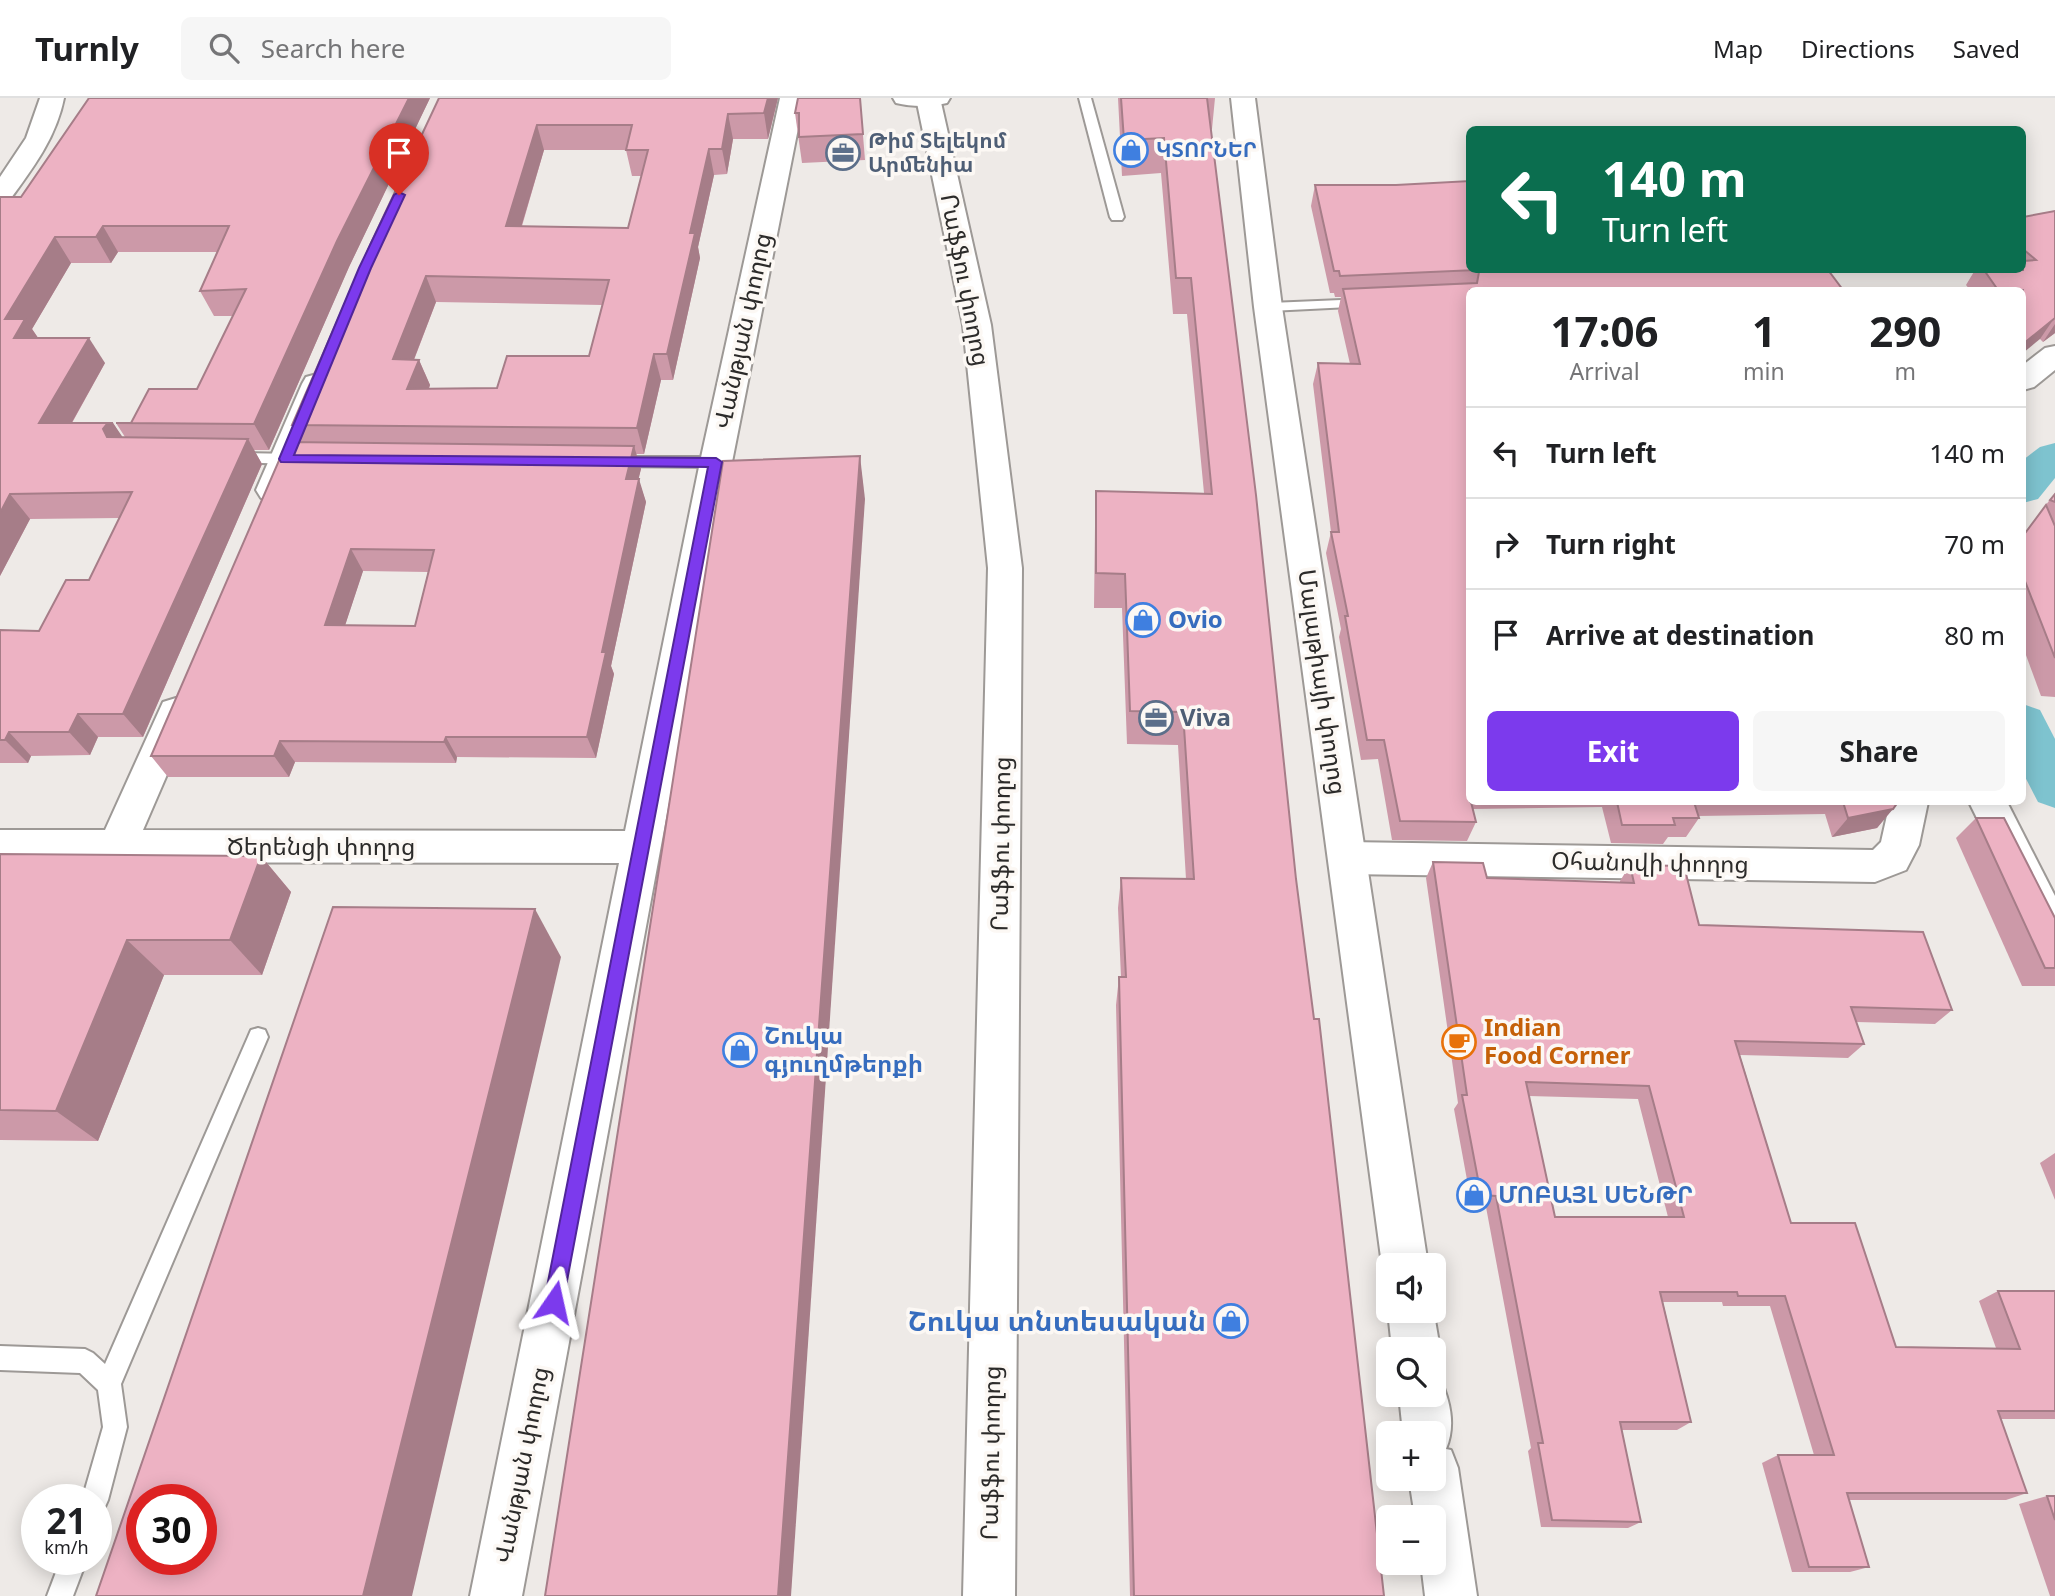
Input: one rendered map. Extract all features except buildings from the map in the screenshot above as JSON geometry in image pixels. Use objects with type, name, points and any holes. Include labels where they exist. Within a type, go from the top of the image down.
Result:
[{"type":"street","points":[[0,195],[40,139],[50,113],[52,98]]},
{"type":"street","name":"Վանթյան փողոց","points":[[496,1596],[716,462],[792,98]]},
{"type":"street","points":[[905,98],[939,98]]},
{"type":"street","name":"Րաֆֆու փողոց","points":[[928,98],[977,325],[1005,568],[989,1596]]},
{"type":"street","name":"Մալաթիայի փողոց","points":[[1243,98],[1268,307],[1403,1253]]},
{"type":"street","points":[[2026,378],[2055,355]]},
{"type":"street","points":[[258,522],[299,459],[328,357]]},
{"type":"street","points":[[117,847],[188,684]]},
{"type":"street","name":"Օհանովի փողոց","points":[[1347,858],[1875,866],[1892,859],[1899,845],[1908,805]]},
{"type":"street","points":[[1990,805],[2055,936]]},
{"type":"street","name":"Ծերենցի փողոց","points":[[0,846],[642,847]]},
{"type":"street","points":[[1436,1491],[1451,1596]]},
{"type":"lane","points":[[1085,98],[1117,217]]},
{"type":"lane","points":[[1268,307],[1380,302]]},
{"type":"lane","points":[[221,458],[299,459]]},
{"type":"lane","points":[[605,461],[716,462]]},
{"type":"lane","points":[[99,1484],[115,1427],[109,1384],[258,1037]]},
{"type":"lane","points":[[0,1358],[85,1361],[109,1384]]},
{"type":"lane","points":[[61,1596],[68,1575]]},
{"type":"waterway","points":[[2026,485],[2034,473],[2055,457]]},
{"type":"waterway","points":[[2026,729],[2055,788]]},
{"type":"place","name":"ԿՏՈՐՆԵՐ","points":[[1131,150]]},
{"type":"place","name":"Թիմ Տելեկոմ Արմենիա","points":[[843,153]]},
{"type":"place","name":"Ovio","points":[[1143,620]]},
{"type":"place","name":"Viva","points":[[1156,718]]},
{"type":"place","name":"Indian Food Corner","points":[[1459,1042]]},
{"type":"place","name":"Շուկա գյուղմթերքի","points":[[740,1050]]},
{"type":"place","name":"ՄՈԲԱՅԼ ՍԵՆԹՐ","points":[[1474,1195]]},
{"type":"place","name":"Շուկա տնտեսական","points":[[1231,1321]]},
{"type":"route","points":[[399,195],[365,268],[286,459],[716,462],[554,1302]]}]
